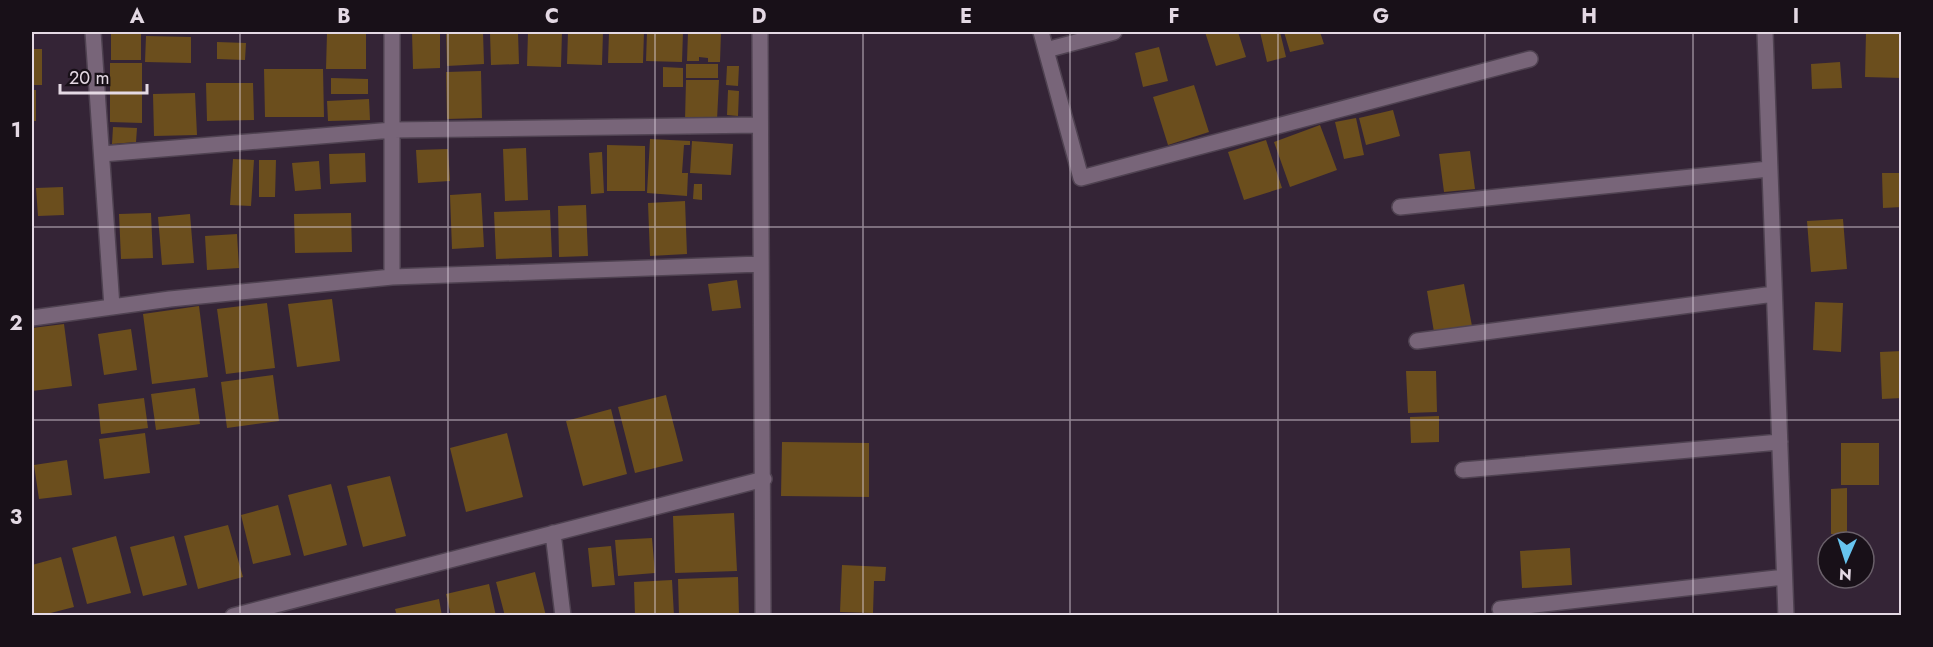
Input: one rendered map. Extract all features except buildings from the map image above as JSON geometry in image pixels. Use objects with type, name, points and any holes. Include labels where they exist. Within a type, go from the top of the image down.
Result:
[{"type":"street","points":[[93,32],[112,307]]},
{"type":"street","points":[[392,32],[392,277]]},
{"type":"street","points":[[760,32],[763,615]]},
{"type":"street","points":[[1041,32],[1081,178],[1530,59]]},
{"type":"street","points":[[1046,50],[1114,32]]},
{"type":"street","points":[[1765,32],[1786,615]]},
{"type":"street","points":[[102,154],[393,130],[760,124]]},
{"type":"street","points":[[1400,207],[1769,169]]},
{"type":"street","points":[[32,318],[170,299],[392,277],[761,264]]},
{"type":"street","points":[[1417,341],[1774,294]]},
{"type":"street","points":[[1463,470],[1780,442]]},
{"type":"street","points":[[232,615],[764,479]]},
{"type":"street","points":[[553,533],[563,615]]},
{"type":"street","points":[[1500,609],[1784,577]]}]
